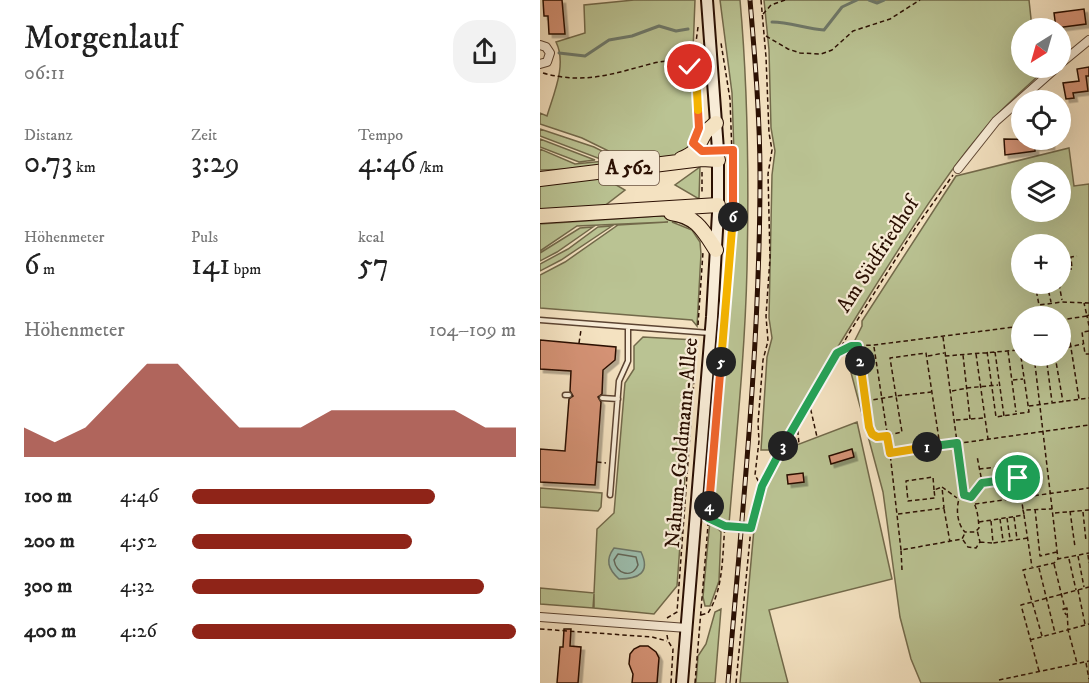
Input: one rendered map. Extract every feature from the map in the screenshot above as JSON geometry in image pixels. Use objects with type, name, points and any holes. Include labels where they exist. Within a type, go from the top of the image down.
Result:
[{"type":"highway","points":[[675,162],[693,152],[702,141],[704,134],[716,123]]},
{"type":"highway","name":"A 562","points":[[540,179],[702,159],[718,155]]},
{"type":"highway","name":"A 562","points":[[540,216],[718,205]]},
{"type":"highway","points":[[651,210],[685,215],[697,223],[709,250]]},
{"type":"main road","name":"Nahum-Goldmann-Allee","points":[[682,683],[711,333],[709,250],[718,205],[718,155],[707,0]]},
{"type":"street","points":[[1071,55],[1089,40]]},
{"type":"street","points":[[540,45],[546,47],[550,53],[547,63],[540,64]]},
{"type":"street","points":[[958,169],[996,121],[1045,78]]},
{"type":"street","points":[[540,617],[593,623],[687,628]]},
{"type":"lane","points":[[540,320],[711,333]]},
{"type":"lane","points":[[610,495],[619,381],[628,361],[628,327]]},
{"type":"lane","points":[[602,398],[618,399]]},
{"type":"path","points":[[736,683],[751,528],[762,486],[755,475],[763,360],[768,341],[766,316],[770,258],[768,174],[772,150],[761,0]]},
{"type":"path","points":[[762,15],[771,5],[785,0]]},
{"type":"path","points":[[765,36],[800,53],[821,54],[832,50],[854,31],[890,20],[920,0]]},
{"type":"path","points":[[698,25],[695,58],[699,128]]},
{"type":"path","points":[[695,683],[734,210],[730,99],[721,44]]},
{"type":"path","points":[[540,71],[545,74],[572,78],[592,78],[619,74],[652,64],[695,58]]},
{"type":"path","points":[[676,60],[696,72]]},
{"type":"path","points":[[718,155],[733,150]]},
{"type":"path","name":"Am Südfriedhof","points":[[762,486],[796,422],[837,353],[916,227],[958,169]]},
{"type":"path","points":[[671,683],[674,649],[668,641],[667,616],[677,612],[698,332],[709,250]]},
{"type":"path","points":[[1071,257],[1077,256]]},
{"type":"path","points":[[1037,294],[1039,304],[1089,303]]},
{"type":"path","points":[[1049,294],[1051,303]]},
{"type":"path","points":[[1061,294],[1062,302]]},
{"type":"path","points":[[1084,302],[1089,326]]},
{"type":"path","points":[[1071,318],[1088,316]]},
{"type":"path","points":[[837,353],[851,346],[1011,327]]},
{"type":"path","points":[[1089,331],[1082,332],[1085,354],[1089,354]]},
{"type":"path","points":[[579,343],[580,336]]},
{"type":"path","points":[[943,336],[964,495]]},
{"type":"path","points":[[1079,399],[1071,347],[1084,344]]},
{"type":"path","points":[[874,345],[890,453],[902,570]]},
{"type":"path","points":[[858,346],[872,434],[877,437],[902,432],[890,358],[926,353],[927,356],[1011,351]]},
{"type":"path","points":[[987,351],[996,417],[1029,412],[1023,366]]},
{"type":"path","points":[[1008,351],[1017,414]]},
{"type":"path","points":[[995,352],[1004,416]]},
{"type":"path","points":[[976,353],[988,439]]},
{"type":"path","points":[[963,355],[970,419]]},
{"type":"path","points":[[927,356],[940,446]]},
{"type":"path","points":[[1035,366],[1058,559]]},
{"type":"path","points":[[1047,366],[1052,404]]},
{"type":"path","points":[[1057,366],[1063,402]]},
{"type":"path","points":[[1012,380],[1024,379]]},
{"type":"path","points":[[951,392],[999,385]]},
{"type":"path","points":[[866,401],[932,392]]},
{"type":"path","points":[[1028,406],[1089,398]]},
{"type":"path","points":[[809,401],[817,437]]},
{"type":"path","points":[[955,420],[985,417]]},
{"type":"path","points":[[796,422],[799,444]]},
{"type":"path","points":[[890,453],[1089,425]]},
{"type":"path","points":[[977,456],[982,483]]},
{"type":"path","points":[[971,497],[982,483],[1018,478],[1016,465],[979,469]]},
{"type":"path","points":[[933,477],[934,490],[936,498],[908,501],[906,481],[933,477]]},
{"type":"path","points":[[942,487],[959,499]]},
{"type":"path","points":[[934,490],[942,487]]},
{"type":"path","points":[[942,487],[950,542]]},
{"type":"path","points":[[975,504],[1089,488]]},
{"type":"path","points":[[962,539],[973,549],[980,542],[975,504],[971,497],[964,495]]},
{"type":"path","points":[[964,495],[959,499],[957,507],[961,528],[965,532]]},
{"type":"path","points":[[1022,497],[1032,567]]},
{"type":"path","points":[[897,514],[944,508]]},
{"type":"path","points":[[1035,509],[1040,556],[1058,551]]},
{"type":"path","points":[[1023,510],[1053,509]]},
{"type":"path","points":[[1054,513],[1089,510]]},
{"type":"path","points":[[1070,511],[1075,547]]},
{"type":"path","points":[[1083,511],[1086,541]]},
{"type":"path","points":[[979,522],[1024,515]]},
{"type":"path","points":[[1014,517],[1017,540]]},
{"type":"path","points":[[708,518],[725,526],[751,528]]},
{"type":"path","points":[[1007,518],[1010,540]]},
{"type":"path","points":[[1000,519],[1003,541]]},
{"type":"path","points":[[991,520],[993,543]]},
{"type":"path","points":[[701,615],[708,613],[715,603],[720,586],[725,526]]},
{"type":"path","points":[[965,532],[977,530]]},
{"type":"path","points":[[962,539],[965,532]]},
{"type":"path","points":[[980,542],[993,543],[1029,537]]},
{"type":"path","points":[[901,550],[962,539]]},
{"type":"path","points":[[1042,636],[1023,570],[1088,553],[1089,563]]},
{"type":"path","points":[[1078,555],[1084,588]]},
{"type":"path","points":[[1069,558],[1085,625]]},
{"type":"path","points":[[1054,563],[1077,664]]},
{"type":"path","points":[[1038,567],[1055,633]]},
{"type":"path","points":[[1039,671],[1021,605],[1089,587]]},
{"type":"path","points":[[1029,640],[1089,624]]},
{"type":"path","points":[[540,629],[652,637],[668,641]]},
{"type":"path","points":[[999,680],[1088,662],[1089,679]]},
{"type":"green space","points":[[634,0],[695,0],[693,51],[696,124],[690,144],[693,147],[682,156],[575,169],[540,170],[540,149],[575,164],[625,159],[582,138],[540,124],[540,113],[547,116],[556,88],[560,60],[556,42],[585,33],[584,5]]},
{"type":"green space","points":[[720,0],[740,0],[747,134],[746,301],[729,524],[710,517],[736,216],[732,93]]},
{"type":"green space","points":[[764,0],[1029,0],[1031,18],[1011,18],[1011,78],[1036,78],[1023,90],[1011,90],[1011,101],[977,137],[945,180],[871,293],[777,450],[761,450],[767,357],[772,338],[769,318],[772,175],[775,151],[771,128],[769,50]]},
{"type":"green space","points":[[540,129],[594,147],[616,158],[603,160],[540,136]]},
{"type":"green space","points":[[540,139],[595,160],[579,162],[540,147]]},
{"type":"green space","points":[[1061,150],[1069,150],[1071,162],[1012,162]]},
{"type":"green space","points":[[1011,162],[1011,222],[1071,222],[1071,163],[1074,186],[1089,184],[1089,683],[921,683],[911,659],[900,617],[883,492],[846,354],[856,346],[855,340],[862,321],[956,176]]},
{"type":"green space","points":[[700,167],[699,199],[675,185]]},
{"type":"green space","points":[[599,175],[625,190],[603,207],[540,212],[540,182]]},
{"type":"green space","points":[[675,216],[692,224],[689,227],[672,222],[692,230],[700,242],[697,326],[692,320],[540,308],[540,275],[565,262],[618,225],[668,222],[577,226],[540,251],[540,224]]},
{"type":"green space","points":[[612,226],[561,260],[540,271],[540,264],[568,249],[598,227]]},
{"type":"green space","points":[[593,227],[540,261],[540,253],[580,228]]},
{"type":"green space","points":[[643,337],[695,340],[677,586],[654,614],[594,608],[594,594],[593,608],[540,604],[540,588],[594,593],[597,529],[614,513],[625,383],[634,369],[634,346]]},
{"type":"green space","points":[[857,422],[892,579],[769,610],[788,683],[740,683],[754,529],[766,485],[786,449]]},
{"type":"green space","points":[[540,488],[602,493],[601,507],[598,511],[540,507]]},
{"type":"green space","points":[[710,520],[721,532],[719,581],[710,606],[705,606],[703,597]]},
{"type":"green space","points":[[721,609],[715,683],[696,683],[698,656],[706,644],[715,612]]},
{"type":"water","points":[[614,548],[641,552],[644,565],[641,573],[632,578],[619,579],[612,572],[609,564],[609,556]]},
{"type":"building","points":[[543,0],[562,0],[565,34],[549,34],[548,16],[544,16]]},
{"type":"building","points":[[1084,9],[1086,24],[1071,26],[1071,18],[1055,18],[1054,13]]},
{"type":"building","points":[[1089,67],[1089,76],[1086,76],[1088,91],[1073,93],[1074,98],[1071,98],[1071,90],[1064,90],[1063,83],[1079,81],[1077,69]]},
{"type":"building","points":[[1004,139],[1011,139],[1011,150],[1035,150],[1035,151],[1005,155]]},
{"type":"building","points":[[540,340],[616,347],[615,360],[603,370],[602,394],[598,397],[601,402],[595,485],[540,482],[540,449],[565,451],[569,399],[573,396],[570,391],[571,371],[540,369]]},
{"type":"building","points":[[852,449],[854,457],[831,464],[829,456]]},
{"type":"building","points":[[803,473],[804,482],[788,484],[787,475]]},
{"type":"building","points":[[564,629],[571,629],[570,646],[581,647],[578,683],[557,683]]},
{"type":"building","points":[[640,646],[648,646],[656,652],[659,658],[657,683],[632,683],[630,654]]},
{"type":"waterway","points":[[772,22],[824,30],[842,7],[857,0]]},
{"type":"waterway","points":[[869,0],[877,3],[884,0]]},
{"type":"waterway","points":[[559,53],[585,56],[609,40],[632,36],[659,26],[676,31],[688,29]]},
{"type":"railway","points":[[728,683],[754,367],[757,303],[759,132],[750,0]]},
{"type":"route","points":[[690,67],[696,72],[699,119],[697,136],[693,143],[702,151],[733,150],[734,210],[708,518],[725,526],[751,528],[762,486],[777,455],[837,353],[851,346],[858,346],[870,431],[877,437],[887,436],[890,453],[957,443],[964,495],[971,497],[982,483],[1018,478]]}]
